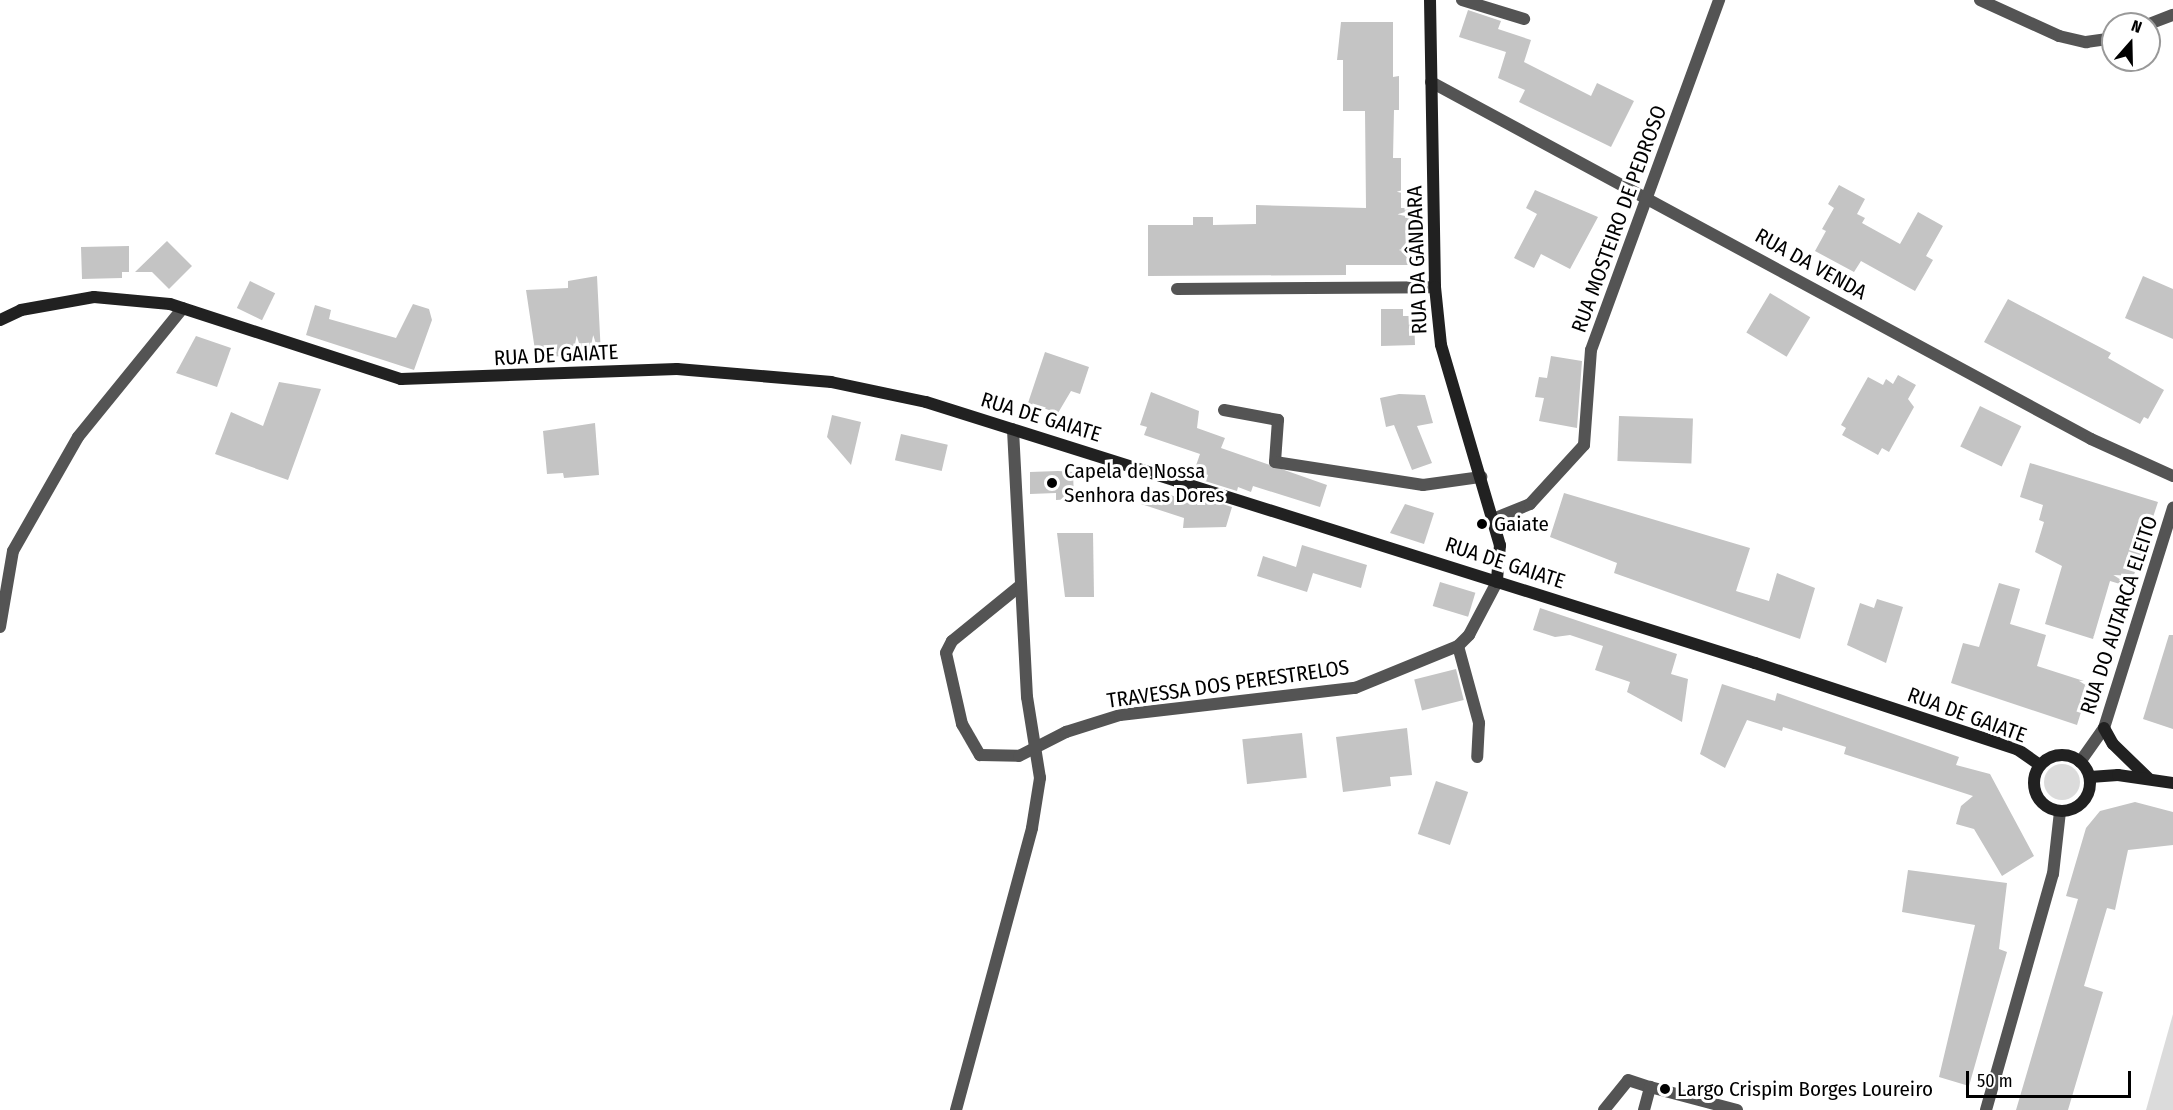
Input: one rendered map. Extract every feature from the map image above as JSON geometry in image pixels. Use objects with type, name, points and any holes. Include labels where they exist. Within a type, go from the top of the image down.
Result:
[{"type":"main road","name":"RUA DA GÂNDARA","points":[[1430,0],[1435,287],[1451,393],[1480,477],[1500,545],[1497,582]]},
{"type":"main road","name":"RUA DE GAIATE","points":[[0,320],[21,310],[94,297],[183,308],[400,380],[677,369],[831,382],[926,402],[2017,749],[2040,765]]},
{"type":"main road","points":[[2104,728],[2128,762],[2149,779]]},
{"type":"main road","name":"RUA DE GAIATE","points":[[2060,812],[2038,799],[2034,782],[2040,765],[2055,756],[2080,762]]},
{"type":"main road","points":[[2060,812],[2084,802],[2090,777],[2080,762]]},
{"type":"main road","points":[[2090,777],[2149,779],[2173,783]]},
{"type":"street","points":[[1462,0],[1524,19]]},
{"type":"street","name":"RUA MOSTEIRO DE PEDROSO","points":[[1493,519],[1530,504],[1584,446],[1591,350],[1719,0]]},
{"type":"street","points":[[1980,0],[2059,36],[2086,42],[2101,40]]},
{"type":"street","name":"RUA DA VENDA","points":[[1431,82],[2091,439],[2173,477]]},
{"type":"street","points":[[1177,289],[1435,287]]},
{"type":"street","points":[[0,627],[13,551],[72,447],[135,362],[183,308]]},
{"type":"street","points":[[1224,410],[1278,420],[1275,462],[1423,485],[1480,477]]},
{"type":"street","points":[[956,1110],[1032,828],[1040,778],[1035,751],[1021,585],[1013,429]]},
{"type":"street","name":"RUA DO AUTARCA ELEITO","points":[[2080,762],[2104,728],[2173,508]]},
{"type":"street","name":"TRAVESSA DOS PERESTRELOS","points":[[1035,751],[1066,732],[1120,715],[1355,688],[1458,646],[1474,628],[1497,582]]},
{"type":"street","points":[[1021,585],[952,641],[946,653],[962,724],[980,755],[1018,756],[1035,751]]},
{"type":"street","points":[[1458,646],[1479,723],[1477,757]]},
{"type":"street","points":[[1986,1110],[2053,874],[2060,812]]},
{"type":"street","points":[[1604,1110],[1628,1080],[1701,1105],[1737,1110]]},
{"type":"street","points":[[1644,1110],[1650,1087]]},
{"type":"shaded area","points":[[2062,764],[2074,770],[2080,782],[2074,794],[2062,800],[2050,794],[2044,782],[2050,770]]},
{"type":"shaded area","points":[[2173,1014],[2173,1110],[2146,1110]]},
{"type":"building","points":[[1468,10],[1501,21],[1498,29],[1531,40],[1524,62],[1591,96],[1597,83],[1634,101],[1611,147],[1519,102],[1525,90],[1498,78],[1506,52],[1459,37]]},
{"type":"building","points":[[1341,22],[1393,22],[1393,77],[1399,76],[1399,110],[1394,110],[1393,158],[1401,158],[1401,208],[1412,208],[1412,265],[1346,265],[1346,275],[1148,276],[1148,225],[1193,225],[1193,217],[1213,217],[1213,225],[1256,224],[1256,205],[1366,208],[1365,111],[1343,111],[1343,60],[1337,60]]},
{"type":"building","points":[[1839,185],[1865,199],[1857,214],[1865,218],[1862,223],[1900,244],[1918,212],[1943,226],[1926,256],[1933,260],[1915,291],[1861,261],[1854,272],[1815,251],[1826,231],[1822,229],[1834,208],[1828,204]]},
{"type":"building","points":[[1535,190],[1598,217],[1570,269],[1541,254],[1534,268],[1514,258],[1537,214],[1526,208]]},
{"type":"building","points":[[167,241],[192,266],[169,289],[152,272],[135,272]]},
{"type":"building","points":[[129,246],[129,272],[122,272],[122,278],[82,279],[81,247]]},
{"type":"building","points":[[597,276],[601,355],[536,357],[526,290],[568,288],[568,281]]},
{"type":"building","points":[[2143,276],[2173,289],[2173,339],[2125,318]]},
{"type":"building","points":[[250,281],[275,293],[262,320],[237,308]]},
{"type":"building","points":[[1770,293],[1810,317],[1787,357],[1746,332]]},
{"type":"building","points":[[2008,299],[2111,353],[2108,358],[2164,390],[2148,419],[2144,417],[2140,424],[1984,342]]},
{"type":"building","points":[[413,304],[429,309],[432,320],[414,370],[306,335],[315,305],[331,310],[329,319],[396,338]]},
{"type":"building","points":[[1381,309],[1403,309],[1403,316],[1414,316],[1415,345],[1381,346]]},
{"type":"building","points":[[196,336],[231,348],[217,387],[176,373]]},
{"type":"building","points":[[1045,352],[1089,367],[1080,394],[1071,391],[1058,413],[1028,403]]},
{"type":"building","points":[[1551,356],[1582,361],[1577,428],[1539,421],[1544,398],[1535,397],[1539,377],[1547,378]]},
{"type":"building","points":[[1898,375],[1916,385],[1908,399],[1914,407],[1889,452],[1882,448],[1878,455],[1842,435],[1846,428],[1841,425],[1868,377],[1883,385],[1886,379],[1893,384]]},
{"type":"building","points":[[279,382],[321,389],[288,480],[215,454],[231,412],[263,426]]},
{"type":"building","points":[[1151,392],[1199,411],[1197,428],[1225,438],[1221,448],[1327,485],[1320,507],[1253,486],[1251,492],[1238,487],[1237,491],[1192,477],[1200,454],[1144,435],[1147,427],[1140,425]]},
{"type":"building","points":[[1399,394],[1425,395],[1433,423],[1417,426],[1432,463],[1412,470],[1394,425],[1386,427],[1380,398]]},
{"type":"building","points":[[1980,406],[2021,426],[2002,467],[1960,446]]},
{"type":"building","points":[[832,415],[861,422],[851,465],[827,437]]},
{"type":"building","points":[[1619,416],[1693,419],[1691,464],[1617,461]]},
{"type":"building","points":[[595,423],[599,475],[564,478],[563,473],[547,474],[543,431]]},
{"type":"building","points":[[901,434],[948,445],[942,471],[895,460]]},
{"type":"building","points":[[2030,463],[2158,502],[2130,587],[2110,581],[2093,639],[2045,624],[2062,566],[2035,552],[2044,522],[2039,520],[2043,505],[2020,497]]},
{"type":"building","name":"Capela de Nossa Senhora das Dores","points":[[1030,472],[1073,472],[1074,499],[1056,500],[1056,493],[1030,494]]},
{"type":"building","points":[[1147,487],[1185,500],[1187,493],[1232,507],[1226,527],[1183,528],[1184,518],[1141,504]]},
{"type":"building","points":[[1564,493],[1750,548],[1736,591],[1769,601],[1777,573],[1815,588],[1800,639],[1614,573],[1617,563],[1550,537]]},
{"type":"building","points":[[1405,504],[1434,513],[1424,544],[1390,533]]},
{"type":"building","points":[[1057,533],[1093,533],[1094,597],[1065,597]]},
{"type":"building","points":[[1302,545],[1367,565],[1361,588],[1313,573],[1307,592],[1257,576],[1263,556],[1296,567]]},
{"type":"building","points":[[1440,582],[1475,593],[1468,617],[1433,606]]},
{"type":"building","points":[[1999,583],[2020,589],[2010,624],[2046,635],[2037,666],[2090,683],[2077,725],[1951,683],[1963,643],[1979,647]]},
{"type":"building","points":[[1877,599],[1903,607],[1886,663],[1847,645],[1860,603],[1874,608]]},
{"type":"building","points":[[1540,608],[1677,654],[1671,674],[1688,679],[1682,722],[1627,692],[1630,682],[1595,670],[1603,646],[1570,635],[1555,637],[1533,630]]},
{"type":"building","points":[[2169,635],[2173,635],[2173,729],[2143,719]]},
{"type":"building","points":[[1456,669],[1464,700],[1422,710],[1414,679]]},
{"type":"building","points":[[1722,684],[1775,701],[1777,693],[1959,757],[1956,765],[1990,774],[2034,856],[2002,876],[1974,829],[1956,824],[1961,806],[1973,796],[1844,754],[1846,747],[1783,727],[1782,731],[1747,720],[1725,768],[1700,754]]},
{"type":"building","points":[[1407,728],[1412,775],[1390,777],[1391,786],[1343,792],[1336,737]]},
{"type":"building","points":[[1302,733],[1307,778],[1247,784],[1242,739]]},
{"type":"building","points":[[1436,781],[1468,792],[1450,845],[1418,834]]},
{"type":"building","points":[[2135,802],[2173,812],[2173,845],[2128,850],[2115,910],[2107,908],[2084,986],[2103,992],[2068,1110],[2016,1110],[2078,899],[2066,896],[2086,828],[2100,811]]},
{"type":"building","points":[[1908,870],[2007,883],[1999,949],[2007,952],[1969,1086],[1939,1077],[1975,925],[1902,912]]},
{"type":"place","name":"Capela de Nossa Senhora das Dores","points":[[1052,483]]},
{"type":"place","name":"Gaiate","points":[[1482,524]]},
{"type":"place","name":"Largo Crispim Borges Loureiro","points":[[1665,1089]]}]
